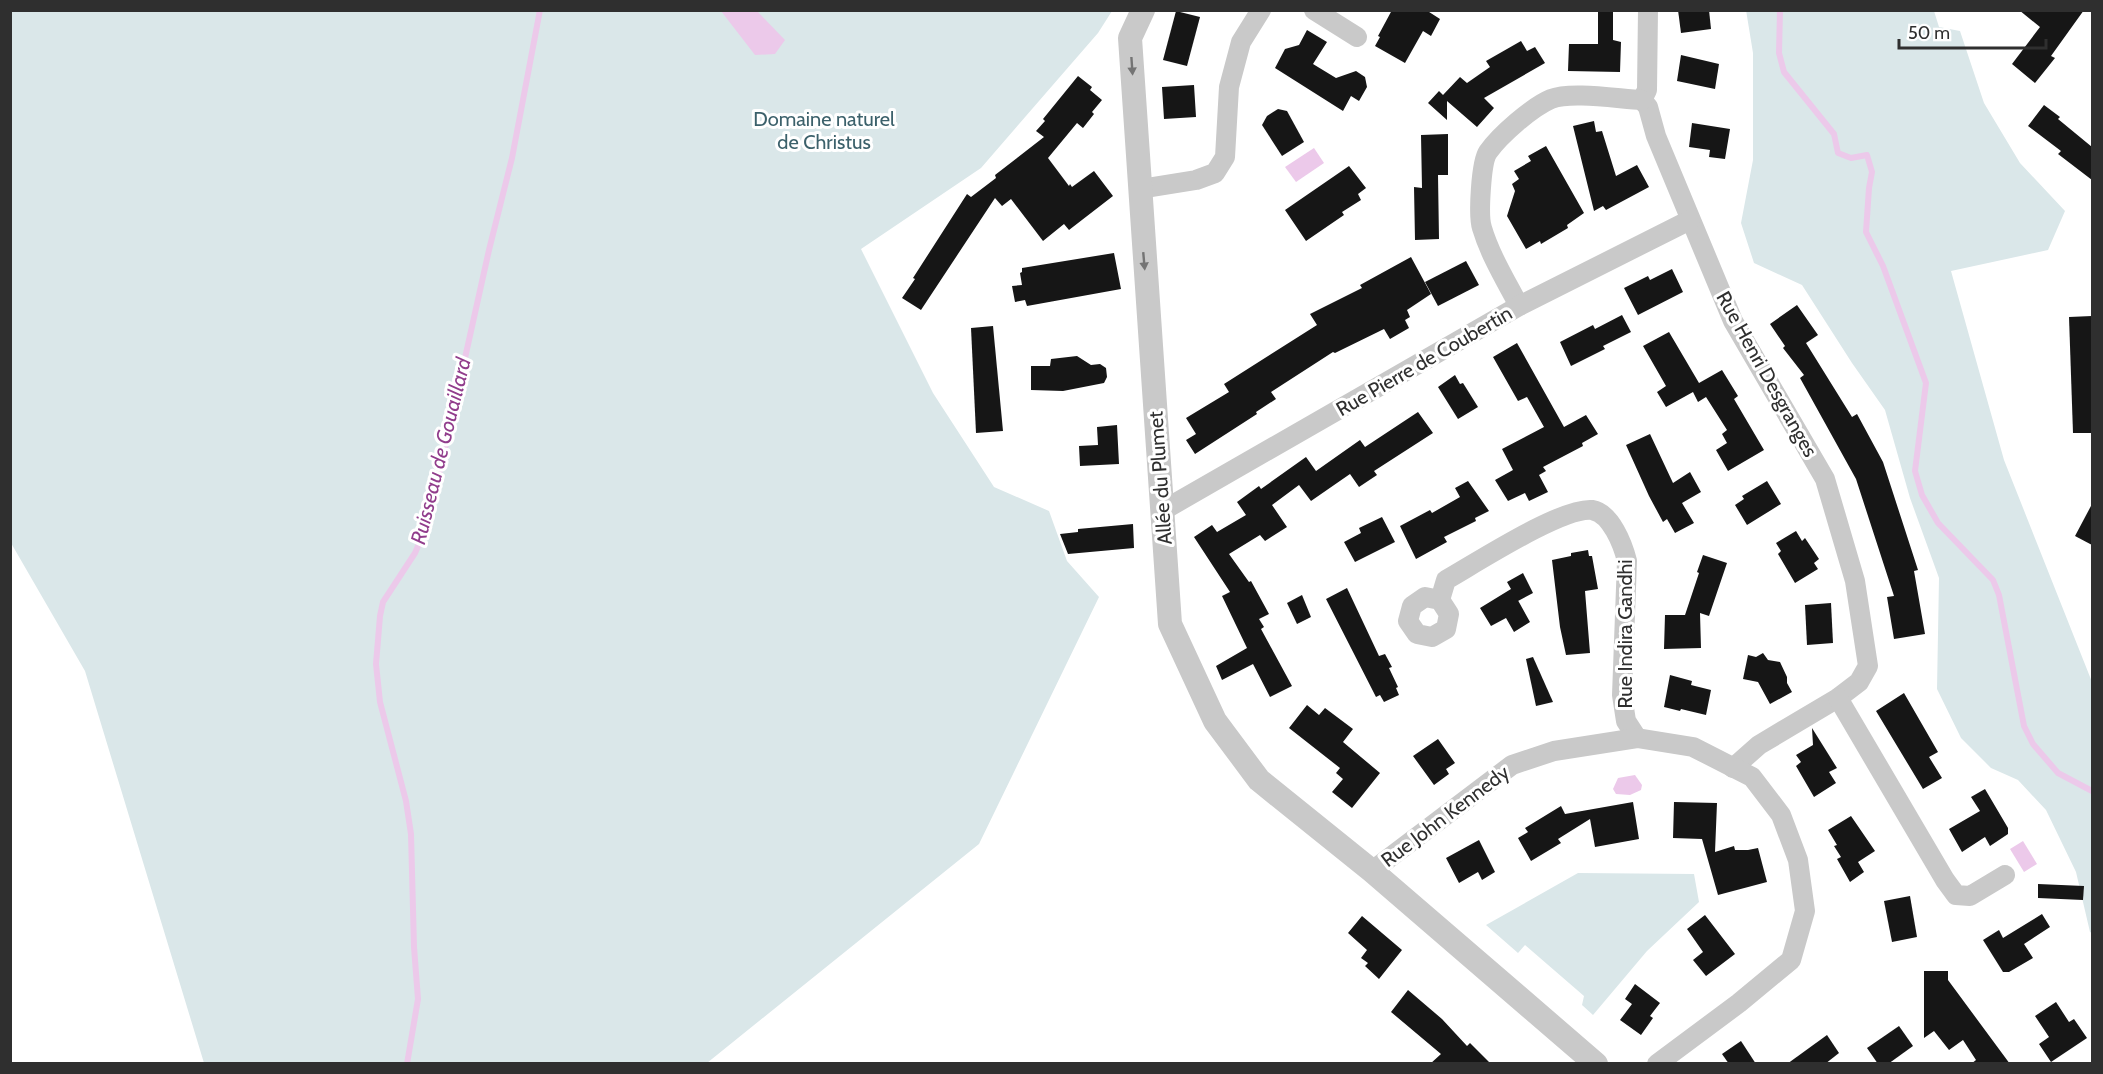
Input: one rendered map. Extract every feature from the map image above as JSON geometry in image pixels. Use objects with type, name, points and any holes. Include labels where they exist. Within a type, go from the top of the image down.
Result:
[{"type":"street","name":"Allée du Plumet","points":[[1143,10],[1130,38],[1170,624],[1215,721],[1259,780],[1372,871],[1596,1064]]},
{"type":"street","points":[[1140,189],[1196,180],[1215,173],[1225,157],[1229,87],[1240,42],[1261,10]]},
{"type":"street","points":[[1314,10],[1357,37]]},
{"type":"street","points":[[1519,306],[1481,226],[1480,194],[1487,154],[1515,123],[1551,99],[1580,96],[1642,100],[1647,90],[1648,10]]},
{"type":"street","name":"Rue Henri Desgranges","points":[[1642,100],[1648,107],[1656,136],[1733,321],[1825,479],[1855,581],[1868,666],[1859,682],[1838,698],[1759,745],[1733,768]]},
{"type":"street","name":"Rue Pierre de Coubertin","points":[[1162,511],[1519,306],[1690,220]]},
{"type":"street","name":"Rue Indira Gandhi","points":[[1440,600],[1446,580],[1547,523],[1574,512],[1594,510],[1608,520],[1623,544],[1627,561],[1622,695],[1626,721],[1636,738]]},
{"type":"street","points":[[1838,698],[1944,880],[1956,895],[1970,896],[2005,875]]},
{"type":"street","name":"Rue John Kennedy","points":[[1372,871],[1512,765],[1554,751],[1636,738],[1693,747],[1752,777],[1781,815],[1798,860],[1804,911],[1791,960],[1739,1003],[1657,1064]]},
{"type":"green space","points":[[1746,10],[1934,11],[1939,27],[1960,31],[1984,103],[2020,163],[2065,211],[2048,250],[1951,271],[2004,460],[2092,682],[2092,933],[2076,872],[2046,810],[2018,780],[1991,768],[1961,738],[1937,689],[1939,578],[1910,498],[1885,410],[1802,285],[1754,263],[1741,223],[1753,160],[1753,53]]},
{"type":"green space","name":"Domaine naturel de Christus","points":[[10,11],[1112,11],[1098,33],[981,168],[861,249],[933,393],[994,487],[1049,511],[1067,561],[1099,597],[979,844],[707,1063],[204,1063],[85,671],[11,543]]},
{"type":"green space","points":[[1578,873],[1694,874],[1699,902],[1647,951],[1593,1015],[1582,1005],[1584,996],[1525,945],[1518,953],[1486,925]]},
{"type":"shaded area","points":[[721,11],[757,11],[785,40],[775,54],[755,55]]},
{"type":"shaded area","points":[[1314,148],[1324,163],[1296,182],[1285,167]]},
{"type":"shaded area","points":[[1635,775],[1642,785],[1641,790],[1630,795],[1616,794],[1613,789],[1618,778]]},
{"type":"shaded area","points":[[2023,841],[2037,864],[2024,872],[2010,849]]},
{"type":"building","points":[[1392,10],[1426,10],[1440,19],[1431,36],[1423,31],[1405,63],[1375,46]]},
{"type":"building","points":[[1598,10],[1613,10],[1613,40],[1621,42],[1620,72],[1568,71],[1569,44],[1598,44]]},
{"type":"building","points":[[1678,10],[1709,10],[1711,29],[1681,33]]},
{"type":"building","points":[[2019,10],[2084,10],[2051,56],[2055,58],[2035,83],[2012,64],[2040,27]]},
{"type":"building","points":[[1176,11],[1200,17],[1187,66],[1163,60]]},
{"type":"building","points":[[1307,30],[1327,42],[1313,64],[1336,78],[1356,71],[1365,77],[1367,87],[1359,101],[1351,96],[1343,111],[1275,68],[1285,49],[1299,45]]},
{"type":"building","points":[[1521,41],[1527,51],[1535,47],[1545,63],[1484,98],[1494,108],[1477,127],[1447,101],[1447,120],[1428,103],[1439,91],[1443,95],[1460,77],[1467,83],[1490,67],[1486,61]]},
{"type":"building","points":[[1681,55],[1719,64],[1715,89],[1677,81]]},
{"type":"building","points":[[1078,76],[1092,87],[1090,90],[1102,100],[1083,128],[1077,123],[1048,158],[1069,186],[1070,184],[1072,187],[1094,171],[1113,196],[1069,230],[1064,224],[1043,241],[1011,199],[1002,206],[995,198],[921,310],[902,298],[967,194],[971,197],[1044,137],[1036,131]]},
{"type":"building","points":[[1194,85],[1196,117],[1164,119],[1162,87]]},
{"type":"building","points":[[2044,105],[2092,147],[2092,180],[2058,154],[2061,151],[2028,126]]},
{"type":"building","points":[[1278,109],[1287,111],[1304,142],[1282,156],[1262,125],[1267,116]]},
{"type":"building","points":[[1594,121],[1596,132],[1602,131],[1616,176],[1637,165],[1649,187],[1606,210],[1603,206],[1594,211],[1573,126]]},
{"type":"building","points":[[1692,123],[1730,129],[1725,159],[1709,157],[1710,150],[1689,147]]},
{"type":"building","points":[[1448,134],[1448,175],[1438,175],[1439,239],[1415,240],[1414,187],[1422,188],[1421,135]]},
{"type":"building","points":[[1546,146],[1584,213],[1567,225],[1568,228],[1541,244],[1540,241],[1526,249],[1507,216],[1515,191],[1512,184],[1519,179],[1514,171],[1531,161],[1528,156]]},
{"type":"building","points":[[1349,166],[1366,188],[1358,194],[1361,200],[1342,212],[1344,215],[1306,241],[1285,210]]},
{"type":"building","points":[[1114,253],[1121,289],[1027,306],[1025,300],[1015,302],[1012,286],[1022,285],[1020,273],[1022,268]]},
{"type":"building","points":[[1411,257],[1431,294],[1407,310],[1410,317],[1405,320],[1409,328],[1390,339],[1384,329],[1333,352],[1271,392],[1276,399],[1256,412],[1257,414],[1195,454],[1186,440],[1196,434],[1186,418],[1229,392],[1224,384],[1317,325],[1310,314],[1362,288],[1360,285]]},
{"type":"building","points":[[1466,261],[1479,285],[1438,306],[1425,282]]},
{"type":"building","points":[[1672,269],[1683,292],[1638,315],[1624,288],[1648,276],[1650,280]]},
{"type":"building","points":[[1797,305],[1818,335],[1806,343],[1852,417],[1857,414],[1883,462],[1918,570],[1914,571],[1925,634],[1894,639],[1887,597],[1894,596],[1856,479],[1800,378],[1804,375],[1783,348],[1785,346],[1770,324]]},
{"type":"building","points":[[1622,315],[1631,332],[1603,346],[1605,349],[1571,366],[1560,342],[1593,325],[1595,329]]},
{"type":"building","points":[[2092,316],[2092,433],[2073,433],[2069,317]]},
{"type":"building","points":[[993,326],[1003,431],[976,433],[971,328]]},
{"type":"building","points":[[1669,332],[1699,383],[1722,370],[1738,396],[1734,399],[1764,450],[1728,471],[1716,450],[1727,443],[1722,434],[1727,430],[1706,397],[1698,402],[1693,392],[1666,407],[1657,392],[1666,386],[1643,346]]},
{"type":"building","points":[[1517,343],[1564,427],[1586,415],[1598,434],[1582,443],[1583,446],[1543,467],[1546,471],[1539,475],[1548,492],[1529,501],[1525,493],[1508,501],[1495,480],[1513,470],[1502,449],[1544,427],[1527,397],[1518,401],[1493,357]]},
{"type":"building","points":[[1077,356],[1091,365],[1100,364],[1106,368],[1107,377],[1104,383],[1063,391],[1031,390],[1031,366],[1050,366],[1051,359]]},
{"type":"building","points":[[1455,375],[1460,384],[1463,383],[1478,407],[1458,419],[1438,387]]},
{"type":"building","points":[[1418,412],[1433,433],[1374,471],[1377,475],[1359,487],[1350,474],[1311,501],[1299,485],[1272,505],[1287,527],[1265,541],[1260,535],[1229,554],[1249,582],[1251,581],[1269,614],[1259,619],[1264,627],[1261,629],[1292,686],[1270,697],[1253,664],[1222,680],[1216,666],[1247,648],[1222,596],[1230,592],[1194,537],[1212,525],[1217,532],[1246,515],[1237,502],[1259,486],[1261,489],[1306,457],[1316,471],[1360,440],[1365,447]]},
{"type":"building","points":[[1117,425],[1119,464],[1080,466],[1079,446],[1098,445],[1097,427]]},
{"type":"building","points":[[1650,434],[1673,483],[1690,472],[1701,492],[1682,503],[1694,523],[1675,533],[1667,519],[1663,522],[1626,445]]},
{"type":"building","points":[[1468,481],[1489,511],[1475,518],[1476,521],[1444,537],[1447,542],[1416,559],[1400,526],[1430,510],[1432,513],[1460,497],[1455,488]]},
{"type":"building","points":[[1767,481],[1781,504],[1747,525],[1735,505],[1744,499],[1742,496]]},
{"type":"building","points":[[2092,504],[2092,545],[2075,536]]},
{"type":"building","points":[[1382,517],[1395,542],[1355,562],[1344,542],[1361,533],[1359,528]]},
{"type":"building","points":[[1133,524],[1134,548],[1068,554],[1060,534],[1078,532],[1078,529]]},
{"type":"building","points":[[1796,531],[1802,541],[1805,538],[1819,559],[1814,563],[1818,569],[1795,583],[1778,554],[1781,551],[1776,543]]},
{"type":"building","points":[[1588,550],[1589,556],[1592,556],[1598,589],[1585,591],[1590,653],[1566,655],[1560,627],[1552,560]]},
{"type":"building","points":[[1703,555],[1727,563],[1709,616],[1700,613],[1701,648],[1664,649],[1665,615],[1685,615]]},
{"type":"building","points":[[1523,573],[1533,593],[1518,601],[1530,622],[1514,632],[1506,618],[1491,626],[1480,608],[1511,589],[1507,582]]},
{"type":"building","points":[[1347,588],[1379,656],[1385,654],[1392,667],[1389,668],[1398,687],[1396,688],[1399,695],[1384,702],[1380,695],[1376,697],[1326,599]]},
{"type":"building","points":[[1302,595],[1311,617],[1297,624],[1287,603]]},
{"type":"building","points":[[1831,603],[1833,643],[1807,645],[1805,605]]},
{"type":"building","points":[[1763,653],[1768,660],[1780,662],[1792,692],[1770,704],[1758,682],[1743,679],[1748,655],[1756,657]]},
{"type":"building","points":[[1533,657],[1553,702],[1536,706],[1526,659]]},
{"type":"building","points":[[1670,675],[1692,681],[1691,685],[1711,690],[1706,715],[1664,707]]},
{"type":"building","points":[[1904,693],[1938,752],[1929,757],[1942,778],[1923,789],[1876,711]]},
{"type":"building","points":[[1307,705],[1319,715],[1325,708],[1353,729],[1343,742],[1380,773],[1352,808],[1332,792],[1343,779],[1336,773],[1340,768],[1289,728]]},
{"type":"building","points":[[1812,728],[1837,768],[1829,772],[1836,783],[1814,797],[1796,766],[1801,762],[1796,755],[1813,745]]},
{"type":"building","points":[[1438,739],[1455,763],[1446,769],[1449,774],[1434,785],[1413,756]]},
{"type":"building","points":[[1985,789],[2008,828],[2008,834],[1990,846],[1985,837],[1962,852],[1949,829],[1980,811],[1971,797]]},
{"type":"building","points":[[1633,802],[1639,839],[1595,847],[1590,819],[1558,839],[1561,843],[1531,861],[1518,838],[1528,832],[1525,828],[1561,806],[1565,814]]},
{"type":"building","points":[[1674,802],[1717,803],[1715,852],[1734,846],[1735,850],[1758,848],[1767,882],[1718,895],[1702,839],[1673,838]]},
{"type":"building","points":[[1851,816],[1875,851],[1858,862],[1864,872],[1850,882],[1837,859],[1841,857],[1828,830]]},
{"type":"building","points":[[1479,840],[1495,872],[1482,880],[1478,872],[1459,883],[1446,858]]},
{"type":"building","points":[[2038,884],[2084,886],[2083,900],[2038,898]]},
{"type":"building","points":[[1910,896],[1917,937],[1892,942],[1884,901]]},
{"type":"building","points":[[2042,914],[2050,927],[2024,944],[2033,958],[2009,972],[2003,972],[1983,940],[1999,930],[2003,938]]},
{"type":"building","points":[[1705,915],[1735,954],[1706,976],[1693,960],[1703,952],[1687,929]]},
{"type":"building","points":[[1362,916],[1402,950],[1379,979],[1365,966],[1368,963],[1361,958],[1367,950],[1348,933]]},
{"type":"building","points":[[1924,971],[1948,971],[1948,980],[2010,1064],[1971,1064],[1976,1060],[1963,1040],[1949,1050],[1934,1031],[1924,1038]]},
{"type":"building","points":[[1635,984],[1660,1003],[1650,1016],[1653,1018],[1641,1035],[1620,1020],[1632,1004],[1625,999]]},
{"type":"building","points":[[1408,990],[1442,1019],[1467,1046],[1470,1043],[1491,1064],[1430,1064],[1441,1054],[1391,1012]]},
{"type":"building","points":[[2056,1002],[2069,1022],[2074,1019],[2087,1038],[2051,1062],[2039,1044],[2049,1037],[2035,1016]]},
{"type":"building","points":[[1899,1026],[1913,1046],[1888,1064],[1878,1064],[1867,1048]]},
{"type":"building","points":[[1827,1035],[1839,1053],[1825,1064],[1787,1064]]},
{"type":"building","points":[[1741,1041],[1756,1064],[1729,1064],[1722,1054]]},
{"type":"waterway","name":"Ruisseau de Gouaillard","points":[[407,1064],[418,999],[411,834],[406,801],[380,702],[376,664],[380,616],[383,602],[415,553],[422,537],[441,466],[512,158],[540,10]]},
{"type":"waterway","points":[[1780,10],[1779,53],[1784,72],[1834,134],[1838,153],[1851,158],[1867,155],[1872,172],[1866,232],[1883,266],[1926,383],[1915,471],[1922,495],[1938,523],[1993,580],[1999,595],[2024,726],[2033,744],[2058,773],[2092,791]]}]
